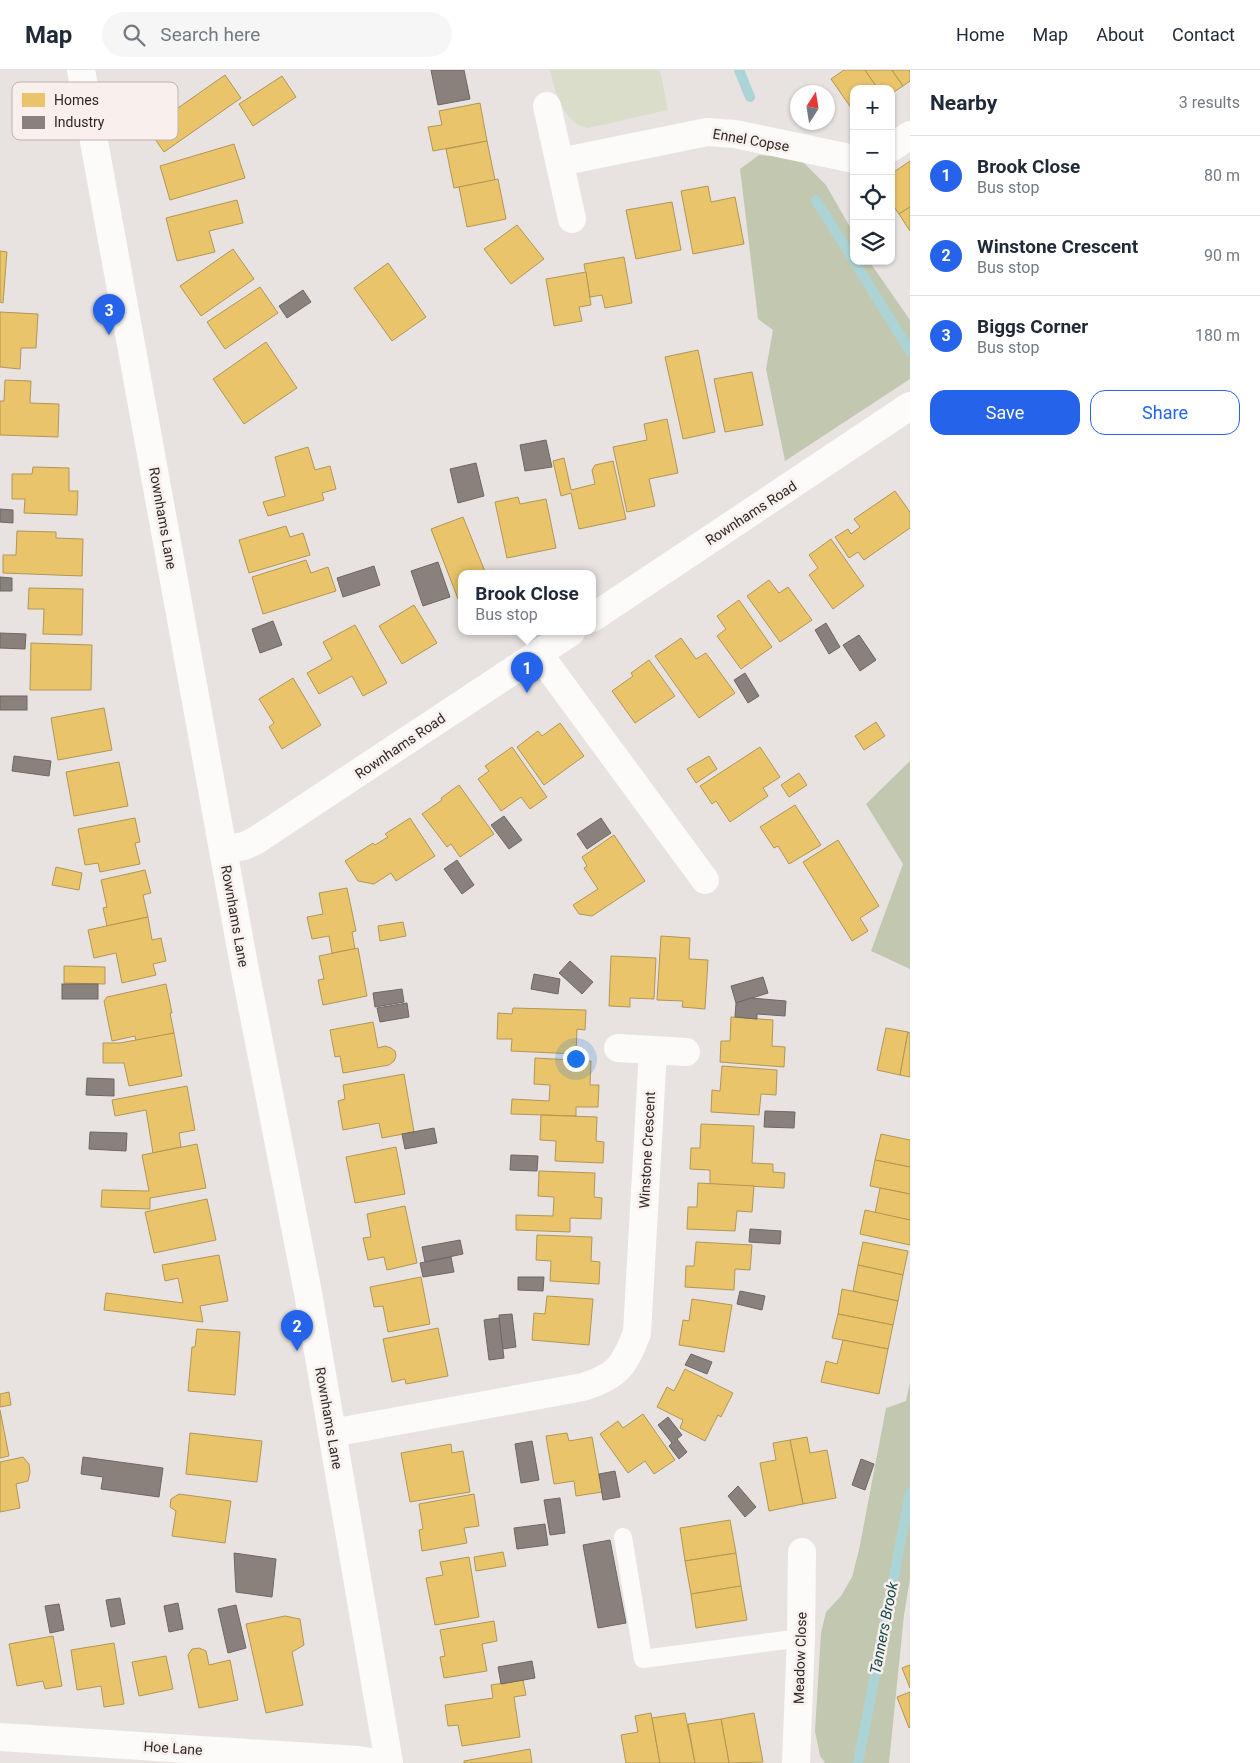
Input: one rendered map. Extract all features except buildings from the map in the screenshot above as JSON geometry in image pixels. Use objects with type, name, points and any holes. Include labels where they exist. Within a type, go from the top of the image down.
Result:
[{"type":"street","points":[[547,106],[572,219]]},
{"type":"street","name":"Ennel Copse","points":[[560,162],[708,132],[735,134],[850,158]]},
{"type":"street","points":[[895,145],[910,135]]},
{"type":"street","name":"Rownhams Lane","points":[[93,140],[244,965],[308,1293],[389,1763]]},
{"type":"street","name":"Rownhams Road","points":[[596,615],[910,406]]},
{"type":"street","name":"Rownhams Road","points":[[224,850],[244,846],[255,840],[566,635]]},
{"type":"street","points":[[538,653],[705,880]]},
{"type":"street","points":[[618,1048],[686,1052]]},
{"type":"street","name":"Winstone Crescent","points":[[332,1433],[583,1387],[611,1376],[628,1358],[637,1333],[653,1050]]},
{"type":"street","name":"Meadow Close","points":[[796,1763],[802,1552]]},
{"type":"street","name":"Hoe Lane","points":[[0,1737],[376,1763]]},
{"type":"lane","points":[[623,1537],[642,1659],[801,1638]]},
{"type":"green space","points":[[550,70],[660,70],[668,110],[588,128],[581,126],[571,119],[562,107]]},
{"type":"green space","points":[[759,155],[799,158],[826,185],[850,227],[850,265],[872,265],[910,320],[910,379],[785,461],[766,369],[773,330],[758,319],[740,169]]},
{"type":"green space","points":[[910,761],[910,969],[871,951],[903,864],[866,804]]},
{"type":"green space","points":[[910,1382],[910,1579],[904,1615],[889,1763],[825,1763],[820,1756],[815,1731],[821,1633],[826,1612],[841,1596],[852,1577],[859,1550],[886,1408],[906,1401]]},
{"type":"waterway","name":"Tanners Brook","points":[[739,70],[750,97]]},
{"type":"waterway","points":[[816,200],[910,351]]},
{"type":"waterway","name":"Tanners Brook","points":[[858,1763],[910,1493]]},
{"type":"place","name":"Biggs Corner","points":[[109,335]]},
{"type":"place","name":"Brook Close","points":[[527,693]]},
{"type":"place","name":"Winstone Crescent","points":[[297,1351]]}]
